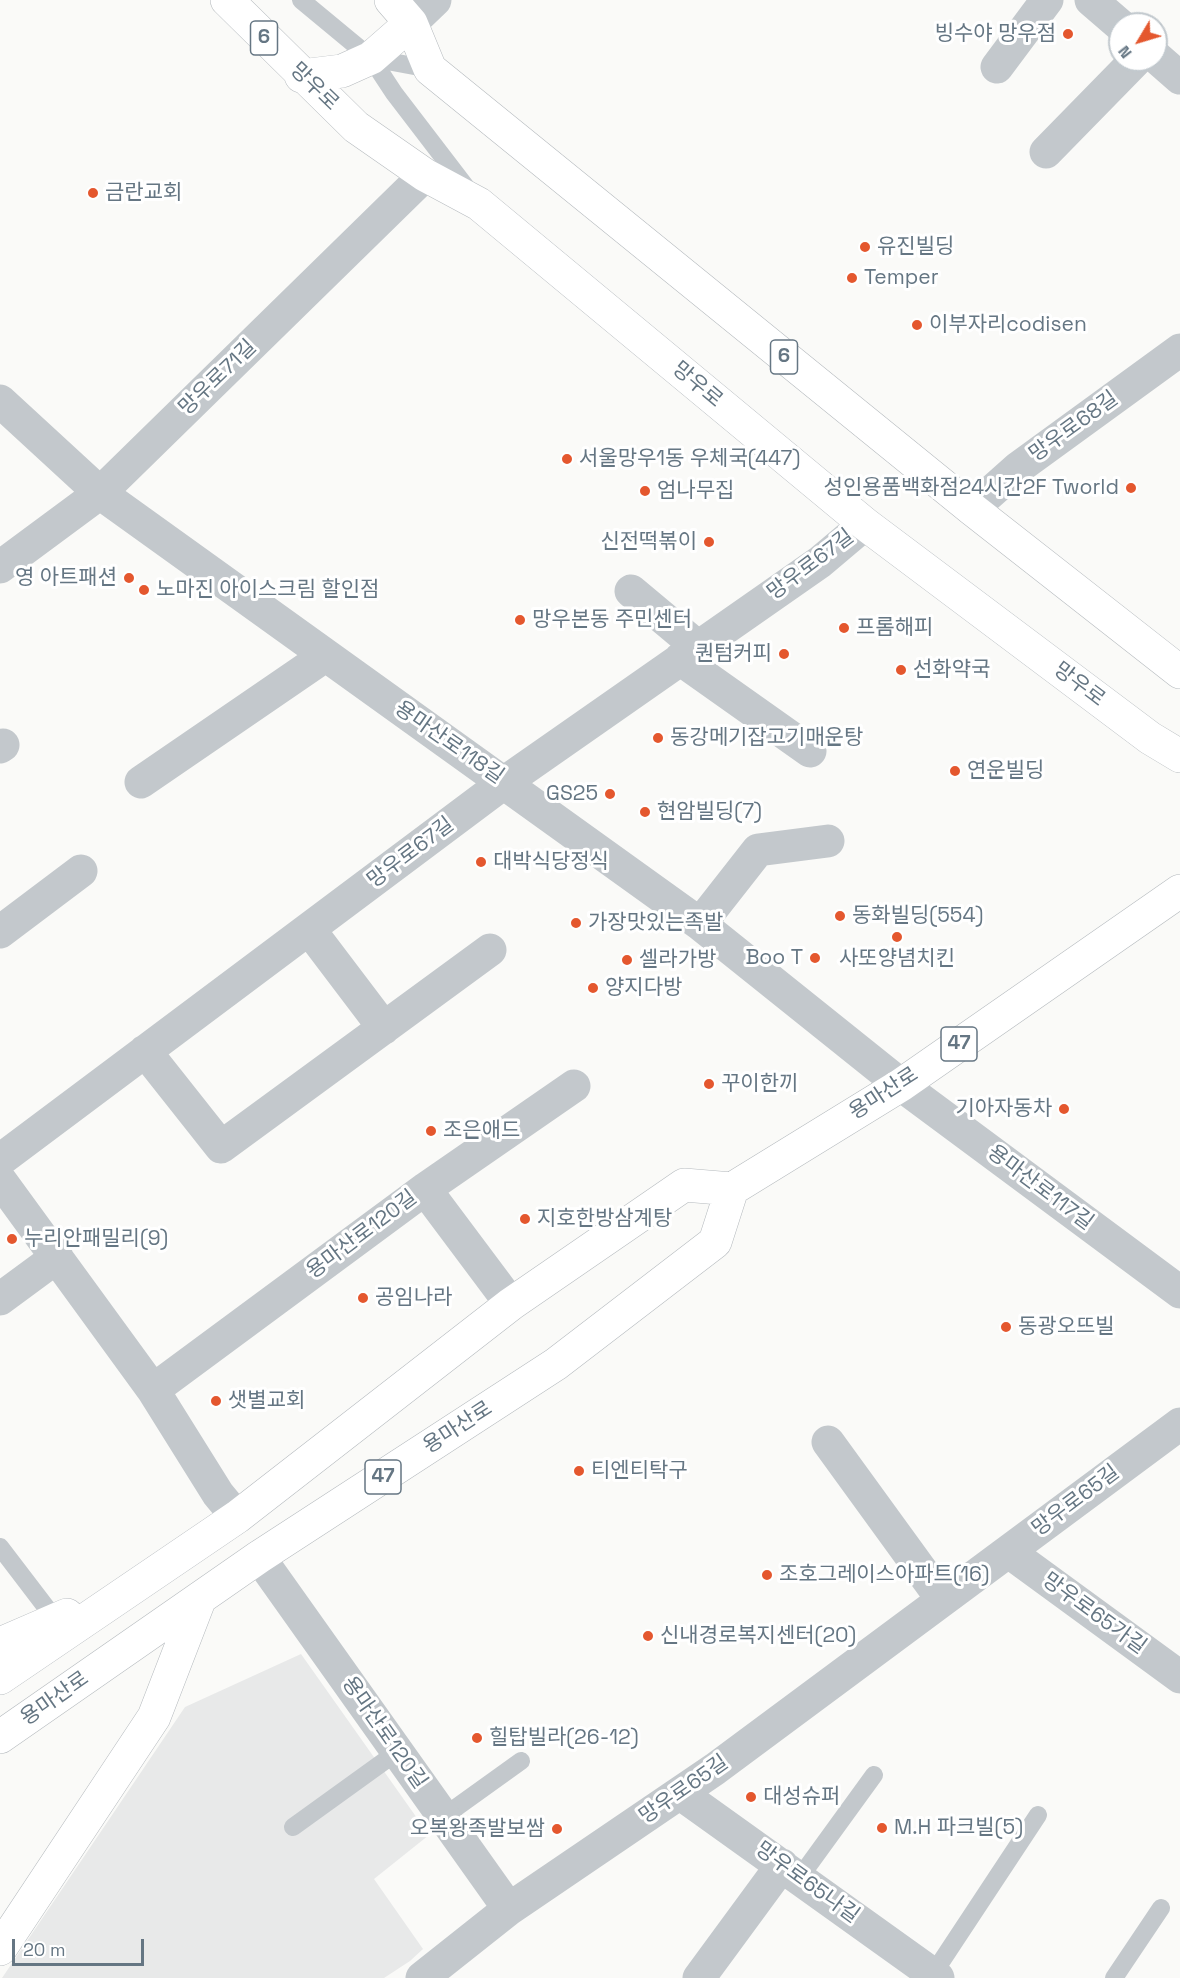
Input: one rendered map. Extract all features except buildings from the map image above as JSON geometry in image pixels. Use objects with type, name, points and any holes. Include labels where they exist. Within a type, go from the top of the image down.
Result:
[{"type":"main road","name":"망우로","points":[[227,0],[301,76],[356,127],[425,175],[479,204],[865,524],[1149,738],[1180,756]]},
{"type":"main road","points":[[301,76],[342,71],[370,58],[401,12]]},
{"type":"main road","name":"6","points":[[401,12],[430,69],[972,509],[1180,672]]},
{"type":"main road","name":"용마산로","points":[[0,1737],[259,1557],[556,1364],[715,1242],[732,1189],[901,1085],[1180,891]]},
{"type":"main road","points":[[0,1678],[237,1517],[511,1304],[684,1185],[732,1189]]},
{"type":"main road","points":[[0,1644],[55,1619],[123,1595]]},
{"type":"main road","points":[[0,1949],[154,1717],[200,1598]]},
{"type":"street","points":[[401,12],[435,0]]},
{"type":"street","points":[[998,67],[1047,0]]},
{"type":"street","points":[[1091,0],[1108,15]]},
{"type":"street","points":[[1168,68],[1180,78]]},
{"type":"street","points":[[1046,152],[1124,72]]},
{"type":"street","name":"망우로71길","points":[[0,567],[100,493],[425,175]]},
{"type":"street","name":"망우로68길","points":[[972,509],[1018,468],[1180,350]]},
{"type":"street","name":"용마산로118길","points":[[0,401],[100,493],[700,924],[901,1085]]},
{"type":"street","name":"망우로67길","points":[[0,1160],[505,782],[820,562],[865,524]]},
{"type":"street","points":[[632,591],[689,653],[810,751]]},
{"type":"street","points":[[141,782],[325,656]]},
{"type":"street","points":[[700,924],[758,850],[828,842]]},
{"type":"street","points":[[0,932],[81,871]]},
{"type":"street","points":[[309,930],[384,1028]]},
{"type":"street","points":[[145,1051],[221,1147],[490,950]]},
{"type":"street","name":"용마산로117길","points":[[901,1085],[1180,1292]]},
{"type":"street","name":"용마산로120길","points":[[153,1390],[425,1189],[574,1086]]},
{"type":"street","points":[[0,1180],[153,1390],[218,1494],[237,1517]]},
{"type":"street","points":[[425,1189],[511,1304]]},
{"type":"street","points":[[0,1299],[57,1257]]},
{"type":"street","name":"망우로65길","points":[[422,1978],[509,1909],[681,1794],[1180,1424]]},
{"type":"street","points":[[828,1442],[942,1599]]},
{"type":"street","name":"망우로65가길","points":[[1009,1552],[1180,1677]]},
{"type":"street","name":"용마산로120길","points":[[259,1557],[509,1909]]},
{"type":"street","name":"망우로65나길","points":[[681,1794],[935,1976]]},
{"type":"street","points":[[699,1978],[791,1871]]},
{"type":"lane","points":[[301,0],[370,58],[479,204]]},
{"type":"lane","points":[[370,58],[430,69]]},
{"type":"lane","points":[[0,1547],[55,1619]]},
{"type":"lane","points":[[293,1827],[397,1752]]},
{"type":"lane","points":[[443,1817],[521,1761]]},
{"type":"lane","points":[[791,1871],[874,1775]]},
{"type":"lane","name":"망우로65나길","points":[[935,1976],[1038,1815]]},
{"type":"lane","points":[[1114,1978],[1161,1908]]},
{"type":"shaded area","points":[[301,1654],[429,1835],[374,1879],[423,1949],[410,1961],[384,1978],[2,1978],[185,1707]]},
{"type":"place","name":"빙수야 망우점","points":[[1068,34]]},
{"type":"place","name":"금란교회","points":[[93,193]]},
{"type":"place","name":"유진빌딩","points":[[865,247]]},
{"type":"place","name":"Temper","points":[[852,278]]},
{"type":"place","name":"이부자리codisen","points":[[917,325]]},
{"type":"place","name":"서울망우1동 우체국(447)","points":[[567,459]]},
{"type":"place","name":"성인용품백화점24시간2F Tworld","points":[[1131,488]]},
{"type":"place","name":"엄나무집","points":[[645,491]]},
{"type":"place","name":"신전떡볶이","points":[[709,542]]},
{"type":"place","name":"영 아트패션","points":[[129,578]]},
{"type":"place","name":"노마진 아이스크림 할인점","points":[[144,590]]},
{"type":"place","name":"망우본동 주민센터","points":[[520,620]]},
{"type":"place","name":"프롬해피","points":[[844,628]]},
{"type":"place","name":"퀀텀커피","points":[[784,654]]},
{"type":"place","name":"선화약국","points":[[901,670]]},
{"type":"place","name":"동강메기잡고기매운탕","points":[[658,738]]},
{"type":"place","name":"연운빌딩","points":[[955,771]]},
{"type":"place","name":"GS25","points":[[610,794]]},
{"type":"place","name":"현암빌딩(7)","points":[[645,812]]},
{"type":"place","name":"대박식당정식","points":[[481,862]]},
{"type":"place","name":"동화빌딩(554)","points":[[840,916]]},
{"type":"place","name":"가장맛있는족발","points":[[576,923]]},
{"type":"place","name":"사또양념치킨","points":[[897,937]]},
{"type":"place","name":"Boo T","points":[[815,958]]},
{"type":"place","name":"셀라가방","points":[[627,960]]},
{"type":"place","name":"양지다방","points":[[593,988]]},
{"type":"place","name":"꾸이한끼","points":[[709,1084]]},
{"type":"place","name":"기아자동차","points":[[1064,1109]]},
{"type":"place","name":"조은애드","points":[[431,1131]]},
{"type":"place","name":"지호한방삼계탕","points":[[525,1219]]},
{"type":"place","name":"누리안패밀리(9)","points":[[12,1239]]},
{"type":"place","name":"공임나라","points":[[363,1298]]},
{"type":"place","name":"동광오뜨빌","points":[[1006,1327]]},
{"type":"place","name":"샛별교회","points":[[216,1401]]},
{"type":"place","name":"티엔티탁구","points":[[579,1471]]},
{"type":"place","name":"조호그레이스아파트(16)","points":[[767,1575]]},
{"type":"place","name":"신내경로복지센터(20)","points":[[648,1636]]},
{"type":"place","name":"힐탑빌라(26-12)","points":[[477,1738]]},
{"type":"place","name":"대성슈퍼","points":[[751,1797]]},
{"type":"place","name":"M.H 파크빌(5)","points":[[882,1828]]},
{"type":"place","name":"오복왕족발보쌈","points":[[557,1829]]}]
